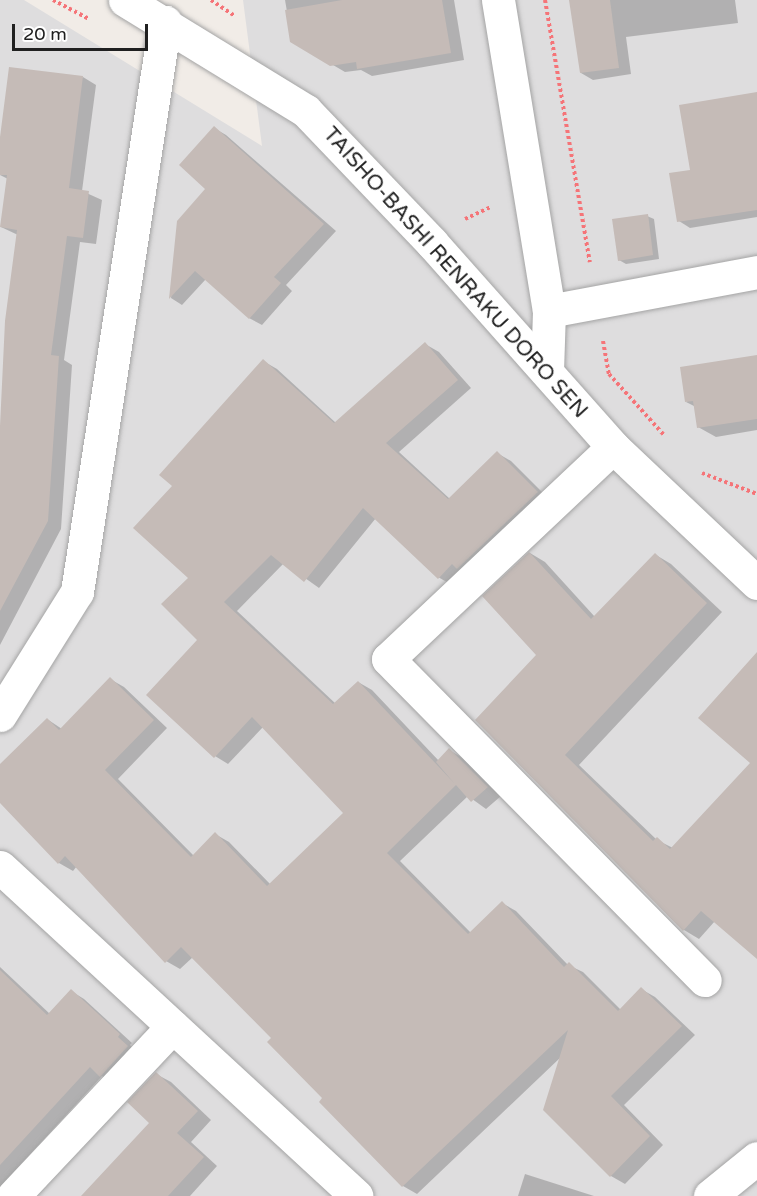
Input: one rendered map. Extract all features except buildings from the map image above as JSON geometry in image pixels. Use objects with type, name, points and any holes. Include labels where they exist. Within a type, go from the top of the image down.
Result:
[{"type":"street","name":"TAISHO-BASHI RENRAKU DORO SEN","points":[[125,0],[165,22],[306,111],[432,243],[613,447],[757,583]]},
{"type":"street","points":[[498,0],[549,311],[547,371]]},
{"type":"street","points":[[0,715],[77,592],[165,22]]},
{"type":"street","points":[[549,311],[757,272]]},
{"type":"street","points":[[613,447],[388,659],[705,980]]},
{"type":"street","points":[[0,867],[357,1196]]},
{"type":"street","points":[[13,1196],[173,1026]]},
{"type":"street","points":[[710,1196],[757,1158]]},
{"type":"path","points":[[53,0],[92,21]]},
{"type":"path","points":[[211,0],[241,20]]},
{"type":"path","points":[[545,0],[609,374]]},
{"type":"path","points":[[462,221],[494,206]]},
{"type":"path","points":[[697,471],[757,494]]},
{"type":"shaded area","points":[[0,0],[24,0],[262,146],[243,0],[757,0],[757,1196],[0,1196]]}]
